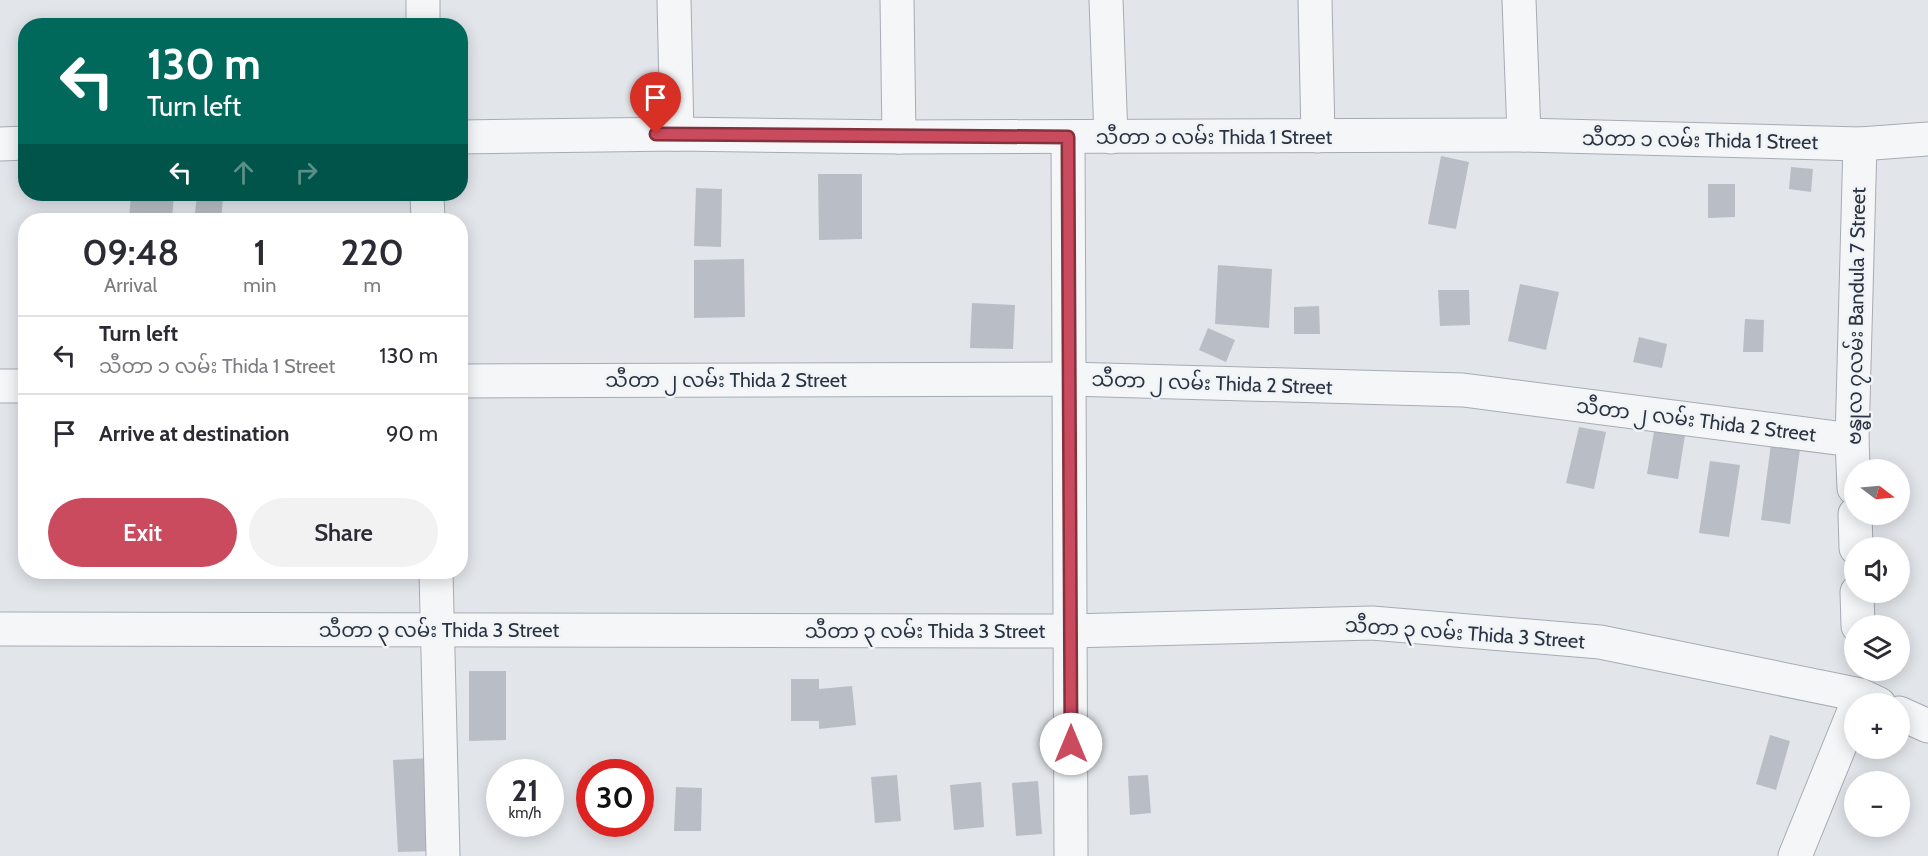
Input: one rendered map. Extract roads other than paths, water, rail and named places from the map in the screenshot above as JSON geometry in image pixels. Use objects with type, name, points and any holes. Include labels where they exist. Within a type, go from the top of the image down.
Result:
[{"type":"street","points":[[423,0],[423,18]]},
{"type":"street","points":[[674,0],[677,134]]},
{"type":"street","points":[[897,0],[898,137]]},
{"type":"street","points":[[1106,0],[1111,137]]},
{"type":"street","points":[[1315,0],[1318,136]]},
{"type":"street","points":[[1519,0],[1524,135]]},
{"type":"street","name":"သီတာ ၁ လမ်း Thida 1 Street","points":[[468,137],[677,134],[898,137],[1524,135],[1860,144],[1928,139]]},
{"type":"street","points":[[1068,137],[1071,856]]},
{"type":"street","points":[[0,144],[18,143]]},
{"type":"street","name":"ဗန္ဓုလ ၇လမ်း Bandula 7 Street","points":[[1853,459],[1860,144]]},
{"type":"street","name":"သီတာ ၂ လမ်း Thida 2 Street","points":[[468,381],[1069,378],[1463,390],[1852,440]]},
{"type":"street","points":[[0,386],[18,386]]},
{"type":"street","points":[[436,579],[443,856]]},
{"type":"street","name":"သီတာ ၃ လမ်း Thida 3 Street","points":[[0,629],[1070,631],[1372,623],[1600,642],[1844,693]]},
{"type":"street","points":[[1910,718],[1928,726]]},
{"type":"street","points":[[1795,856],[1844,740]]}]
